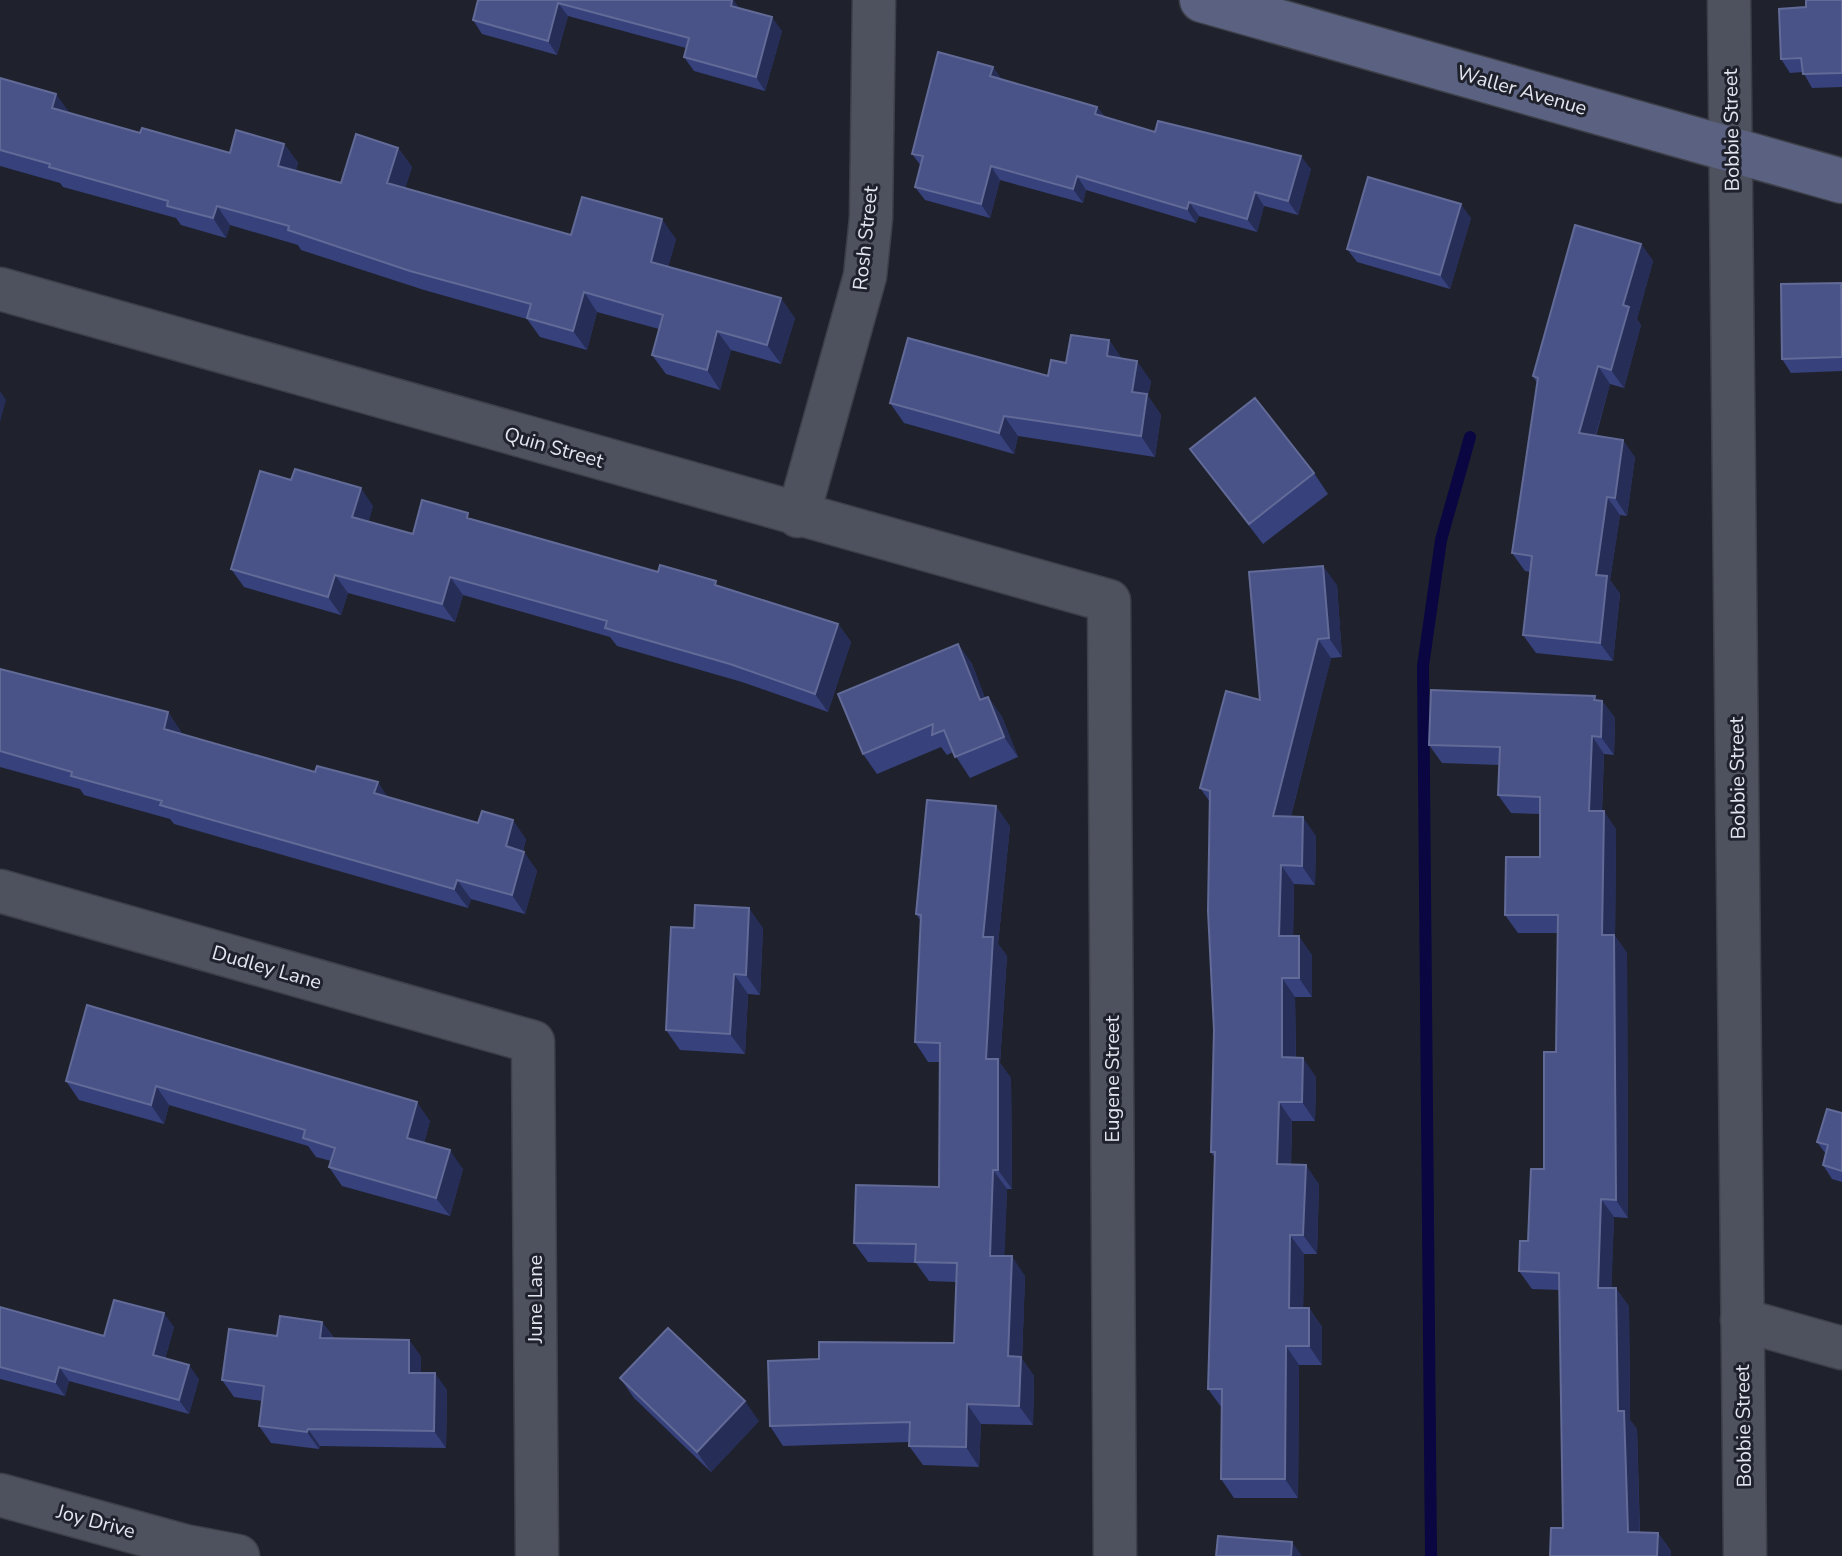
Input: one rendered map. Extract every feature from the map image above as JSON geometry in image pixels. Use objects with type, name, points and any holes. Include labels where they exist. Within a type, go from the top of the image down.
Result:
[{"type":"street","name":"Rosh Street","points":[[798,516],[865,276],[871,218],[874,0]]},
{"type":"street","name":"Waller Avenue","points":[[1202,0],[1842,181]]},
{"type":"street","name":"Bobbie Street","points":[[1729,0],[1745,1556]]},
{"type":"street","name":"Quin Street","points":[[0,289],[798,516],[1109,601]]},
{"type":"street","name":"Eugene Street","points":[[1109,601],[1115,1556]]},
{"type":"street","name":"Dudley Lane","points":[[0,891],[533,1042]]},
{"type":"street","name":"June Lane","points":[[533,1042],[537,1556]]},
{"type":"street","points":[[1742,1320],[1842,1348]]},
{"type":"street","name":"Joy Drive","points":[[1,1499],[185,1546],[238,1556]]},
{"type":"building","points":[[478,0],[732,0],[731,6],[772,17],[756,77],[684,57],[689,38],[558,3],[548,41],[473,20]]},
{"type":"building","points":[[1806,0],[1842,0],[1842,73],[1803,74],[1801,58],[1781,59],[1779,9],[1806,7]]},
{"type":"building","points":[[938,52],[993,67],[990,76],[1097,107],[1095,114],[1155,132],[1158,121],[1301,156],[1288,201],[1255,192],[1247,219],[1189,202],[1187,209],[1077,176],[1073,189],[991,166],[981,204],[915,187],[923,156],[912,154]]},
{"type":"building","points":[[0,78],[56,94],[52,108],[140,133],[142,128],[230,153],[236,130],[284,144],[278,166],[341,183],[356,134],[398,148],[387,183],[571,235],[582,197],[662,219],[651,262],[781,298],[767,345],[717,331],[707,370],[652,355],[663,315],[584,292],[573,331],[527,318],[531,304],[410,271],[288,230],[289,226],[217,206],[213,218],[167,206],[168,201],[0,150]]},
{"type":"building","points":[[1368,177],[1461,204],[1440,275],[1347,249]]},
{"type":"building","points":[[1575,225],[1641,244],[1623,305],[1629,307],[1611,370],[1598,366],[1579,433],[1623,440],[1615,498],[1607,497],[1596,575],[1607,576],[1600,643],[1523,635],[1532,556],[1512,553],[1538,378],[1533,376]]},
{"type":"building","points":[[1841,283],[1842,357],[1782,359],[1781,284]]},
{"type":"building","points":[[1071,335],[1109,340],[1107,356],[1137,361],[1132,392],[1147,394],[1141,436],[1004,416],[999,433],[890,403],[908,338],[1048,376],[1051,360],[1066,363]]},
{"type":"building","points":[[1255,398],[1314,473],[1249,524],[1190,449]]},
{"type":"building","points":[[295,469],[361,488],[352,517],[413,534],[422,500],[468,513],[467,518],[658,572],[660,565],[716,581],[715,585],[838,624],[815,694],[730,664],[605,628],[607,621],[450,577],[442,604],[335,575],[328,597],[231,569],[260,471],[291,480]]},
{"type":"building","points":[[1323,566],[1329,638],[1318,639],[1273,816],[1303,817],[1302,866],[1281,865],[1279,936],[1299,936],[1299,978],[1282,978],[1282,1057],[1303,1058],[1302,1102],[1279,1102],[1277,1164],[1306,1165],[1303,1235],[1290,1235],[1289,1308],[1309,1308],[1309,1346],[1286,1346],[1285,1479],[1221,1479],[1222,1389],[1208,1389],[1215,1152],[1211,1152],[1214,1030],[1208,911],[1210,791],[1200,788],[1226,691],[1260,700],[1249,572]]},
{"type":"building","points":[[958,644],[980,700],[988,697],[1004,737],[955,757],[944,730],[932,735],[933,724],[863,754],[838,694]]},
{"type":"building","points":[[0,669],[168,712],[164,729],[315,772],[317,766],[378,782],[374,793],[478,823],[482,811],[513,820],[506,846],[524,852],[512,895],[457,880],[454,889],[160,805],[162,801],[71,776],[72,772],[0,751]]},
{"type":"building","points":[[1431,690],[1595,696],[1594,700],[1602,701],[1601,737],[1592,736],[1589,811],[1604,811],[1602,935],[1614,935],[1616,1200],[1601,1199],[1598,1288],[1616,1288],[1618,1411],[1624,1411],[1628,1532],[1658,1533],[1657,1556],[1550,1556],[1551,1528],[1563,1528],[1559,1273],[1519,1271],[1520,1241],[1528,1241],[1531,1169],[1544,1169],[1544,1052],[1556,1052],[1558,915],[1505,915],[1506,857],[1540,857],[1540,797],[1498,795],[1500,747],[1429,745]]},
{"type":"building","points":[[927,800],[996,806],[983,937],[993,937],[986,1059],[998,1059],[998,1170],[993,1170],[990,1256],[1012,1256],[1008,1356],[1021,1357],[1019,1406],[967,1404],[966,1447],[909,1446],[910,1422],[770,1426],[768,1361],[819,1359],[819,1342],[954,1343],[957,1263],[915,1262],[916,1244],[854,1243],[856,1185],[939,1187],[940,1043],[915,1042],[921,915],[916,914]]},
{"type":"building","points":[[695,905],[749,908],[746,975],[734,974],[730,1034],[666,1030],[671,927],[694,928]]},
{"type":"building","points":[[87,1005],[417,1102],[407,1138],[450,1150],[436,1198],[329,1167],[335,1148],[303,1138],[305,1130],[156,1086],[151,1105],[66,1081]]},
{"type":"building","points":[[1827,1109],[1842,1113],[1842,1171],[1823,1165],[1828,1145],[1817,1142]]},
{"type":"building","points":[[114,1300],[164,1313],[153,1355],[189,1365],[179,1400],[59,1367],[55,1382],[0,1367],[0,1307],[104,1336]]},
{"type":"building","points":[[280,1316],[322,1322],[320,1338],[409,1340],[409,1373],[435,1373],[434,1431],[308,1429],[307,1432],[259,1426],[264,1386],[222,1380],[229,1329],[277,1336]]},
{"type":"building","points":[[668,1328],[745,1401],[697,1452],[620,1378]]},
{"type":"building","points":[[1218,1536],[1292,1542],[1291,1556],[1216,1556]]},
{"type":"waterway","points":[[1431,1556],[1423,666],[1441,540],[1470,437]]}]
